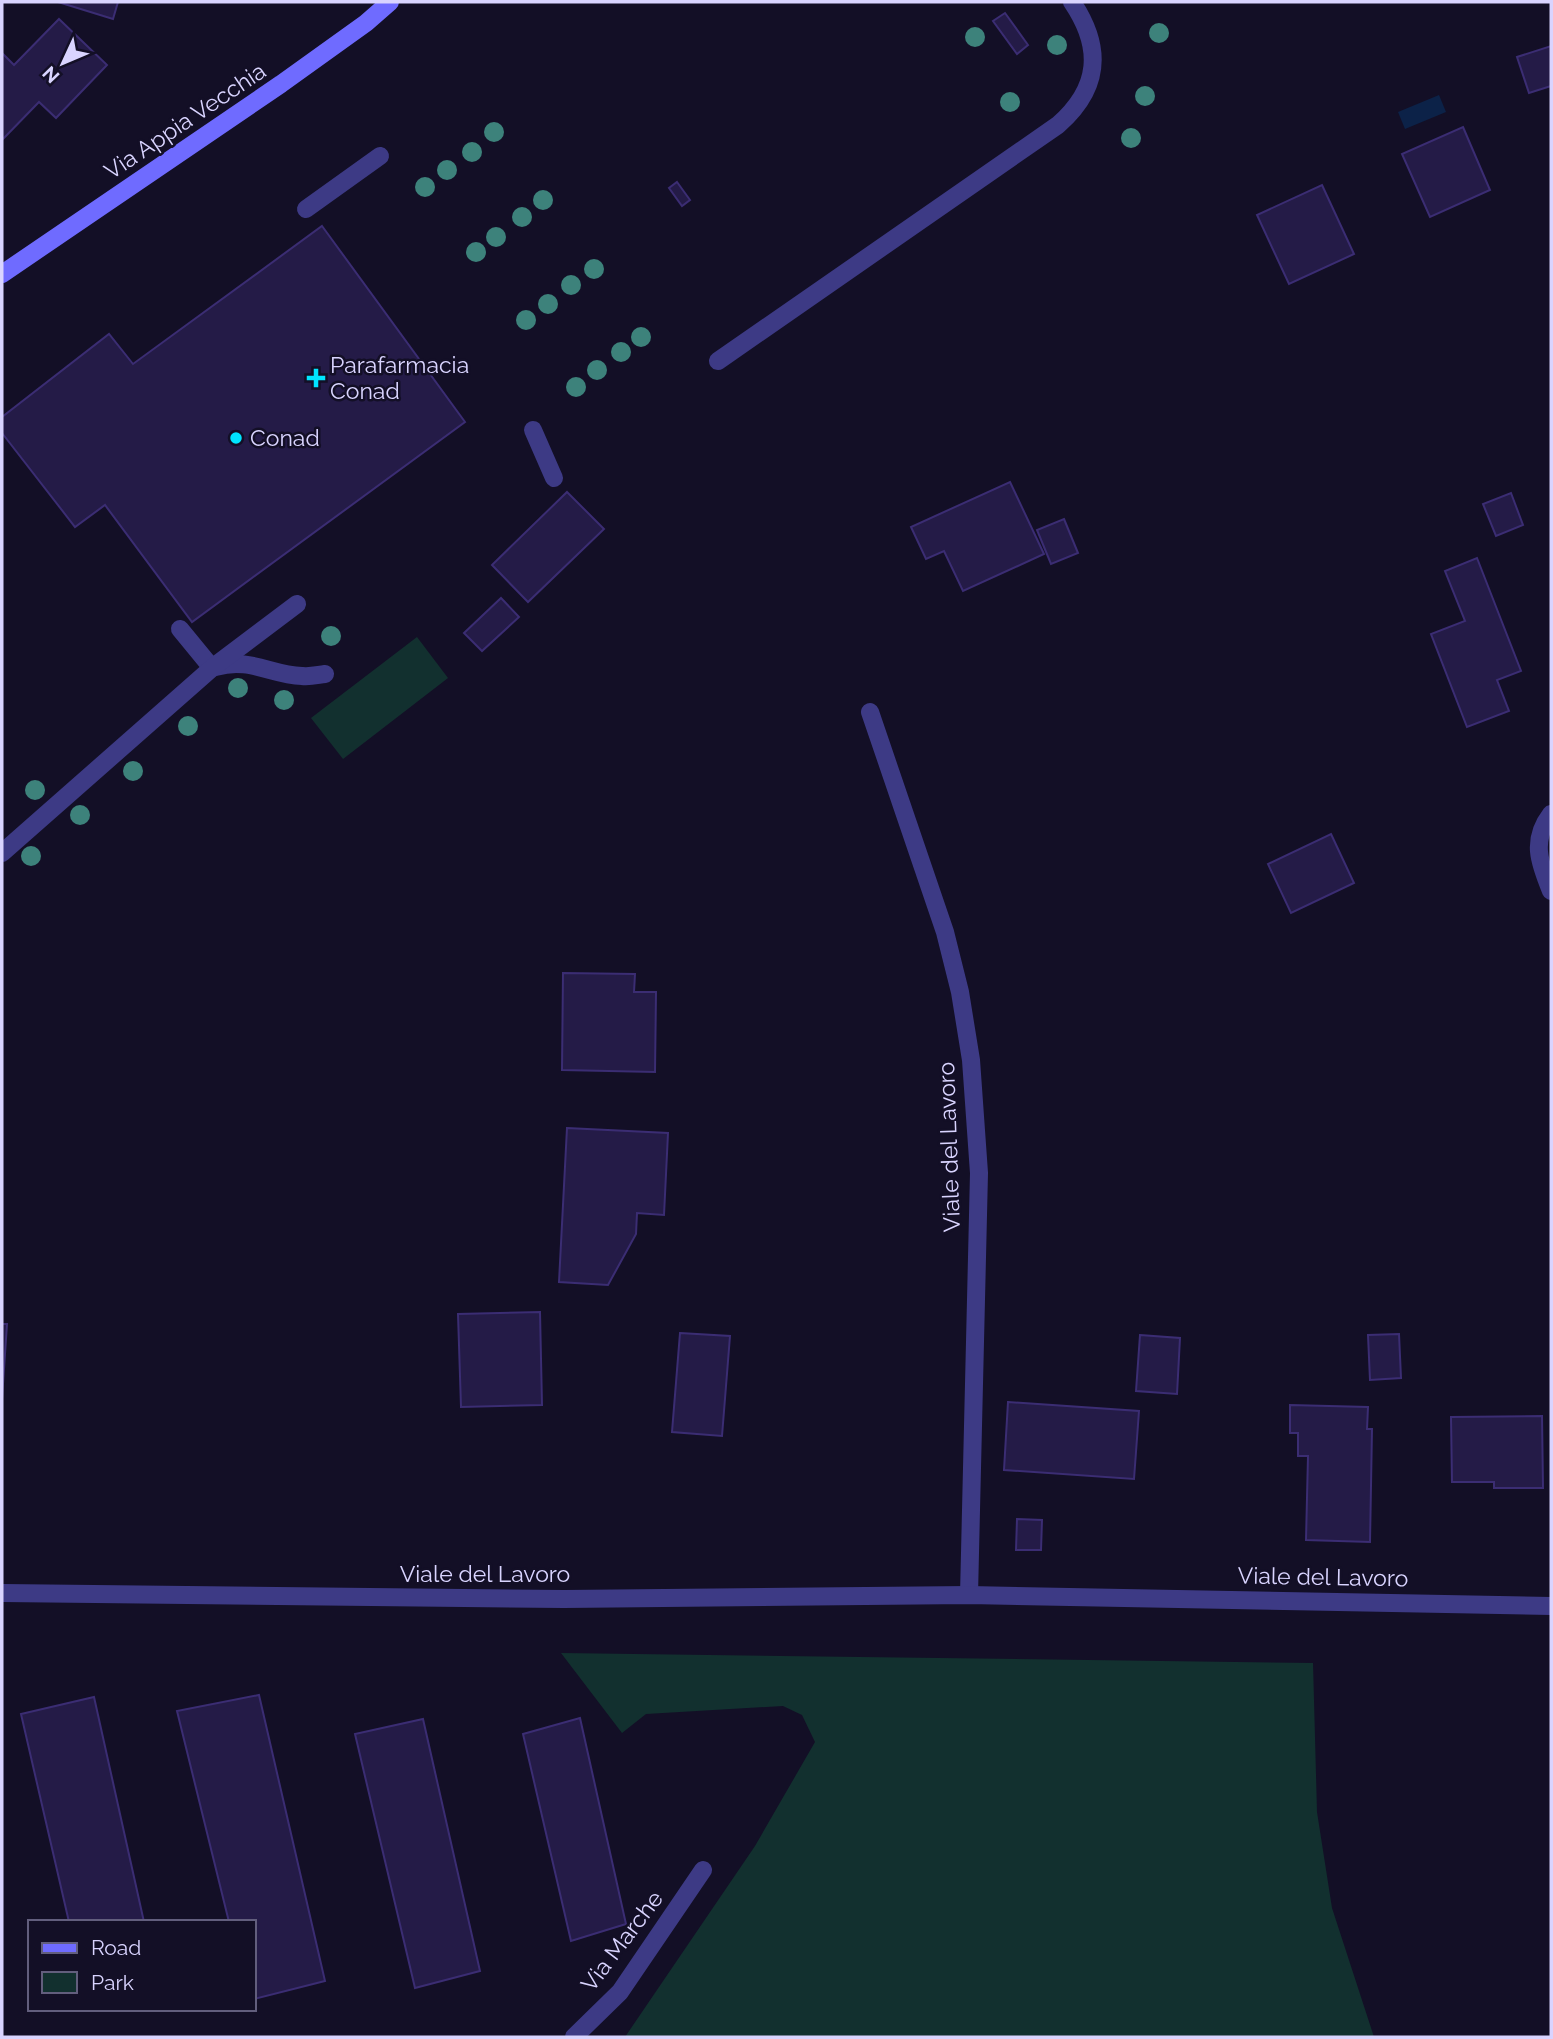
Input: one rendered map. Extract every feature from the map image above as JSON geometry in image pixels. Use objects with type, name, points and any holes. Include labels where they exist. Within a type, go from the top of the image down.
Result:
[{"type":"main road","name":"Via Appia Vecchia","points":[[2,274],[282,84],[366,23],[390,2]]},
{"type":"street","points":[[718,361],[1069,116],[1086,93],[1093,68],[1087,31],[1072,2]]},
{"type":"street","points":[[306,209],[380,156]]},
{"type":"street","points":[[534,430],[554,478]]},
{"type":"street","points":[[2,853],[212,668],[297,604]]},
{"type":"street","points":[[180,629],[212,668]]},
{"type":"street","points":[[212,668],[226,664],[248,664],[302,677],[324,674]]},
{"type":"street","name":"Viale del Lavoro","points":[[870,712],[947,942],[960,992],[969,1049],[979,1172],[969,1595]]},
{"type":"street","points":[[1551,814],[1541,830],[1539,842],[1542,867],[1551,891]]},
{"type":"street","name":"Viale del Lavoro","points":[[2,1594],[550,1599],[969,1595],[1551,1606]]},
{"type":"street","name":"Via Marche","points":[[574,2037],[620,1992],[703,1870]]},
{"type":"green space","points":[[417,637],[448,678],[343,759],[311,718]]},
{"type":"green space","points":[[561,1653],[1313,1663],[1317,1812],[1332,1908],[1374,2037],[625,2037],[755,1846],[815,1742],[802,1715],[783,1706],[646,1714],[622,1733]]},
{"type":"water","points":[[1439,95],[1446,112],[1405,129],[1398,112]]},
{"type":"building","points":[[58,2],[118,2],[113,19]]},
{"type":"building","points":[[1005,13],[1028,45],[1017,54],[993,21]]},
{"type":"building","points":[[59,19],[107,65],[56,118],[39,102],[2,140],[2,53],[14,65]]},
{"type":"building","points":[[1551,46],[1551,86],[1529,93],[1517,57]]},
{"type":"building","points":[[1463,127],[1490,190],[1430,217],[1402,154]]},
{"type":"building","points":[[677,182],[690,200],[682,206],[669,188]]},
{"type":"building","points":[[1322,185],[1354,254],[1289,284],[1257,215]]},
{"type":"building","points":[[322,226],[465,422],[192,622],[105,505],[75,527],[2,433],[2,417],[109,334],[133,364]]},
{"type":"building","points":[[1010,482],[1044,554],[963,591],[944,551],[926,559],[911,527]]},
{"type":"building","points":[[567,492],[604,529],[528,602],[492,565]]},
{"type":"building","points":[[1511,493],[1523,525],[1496,536],[1483,504]]},
{"type":"building","points":[[1064,519],[1078,553],[1051,564],[1037,530]]},
{"type":"building","points":[[1477,558],[1521,671],[1497,680],[1509,711],[1467,727],[1431,634],[1465,621],[1445,571]]},
{"type":"building","points":[[501,598],[519,617],[482,651],[464,633]]},
{"type":"building","points":[[1331,834],[1354,883],[1291,913],[1268,864]]},
{"type":"building","points":[[563,973],[635,974],[634,992],[656,992],[655,1072],[562,1070]]},
{"type":"building","points":[[567,1128],[668,1133],[664,1215],[637,1213],[636,1234],[608,1285],[559,1282]]},
{"type":"building","points":[[540,1312],[542,1405],[461,1407],[458,1314]]},
{"type":"building","points":[[2,1324],[7,1324],[2,1399]]},
{"type":"building","points":[[680,1333],[730,1336],[722,1436],[672,1432]]},
{"type":"building","points":[[1399,1334],[1401,1378],[1370,1380],[1368,1335]]},
{"type":"building","points":[[1140,1335],[1180,1338],[1177,1394],[1136,1391]]},
{"type":"building","points":[[1008,1402],[1139,1411],[1134,1479],[1004,1470]]},
{"type":"building","points":[[1290,1405],[1368,1407],[1367,1429],[1372,1429],[1370,1542],[1306,1540],[1308,1456],[1298,1456],[1298,1433],[1290,1433]]},
{"type":"building","points":[[1542,1416],[1543,1488],[1494,1488],[1494,1482],[1452,1482],[1451,1417]]},
{"type":"building","points":[[1017,1519],[1042,1520],[1041,1550],[1016,1550]]},
{"type":"building","points":[[259,1695],[325,1981],[256,1998],[256,1920],[229,1920],[177,1711]]},
{"type":"building","points":[[94,1697],[144,1920],[69,1920],[21,1714]]},
{"type":"building","points":[[580,1718],[626,1924],[571,1941],[523,1734]]},
{"type":"building","points":[[423,1719],[480,1971],[415,1988],[355,1734]]},
{"type":"place","name":"Parafarmacia Conad","points":[[316,378]]},
{"type":"place","name":"Conad","points":[[236,438]]}]
